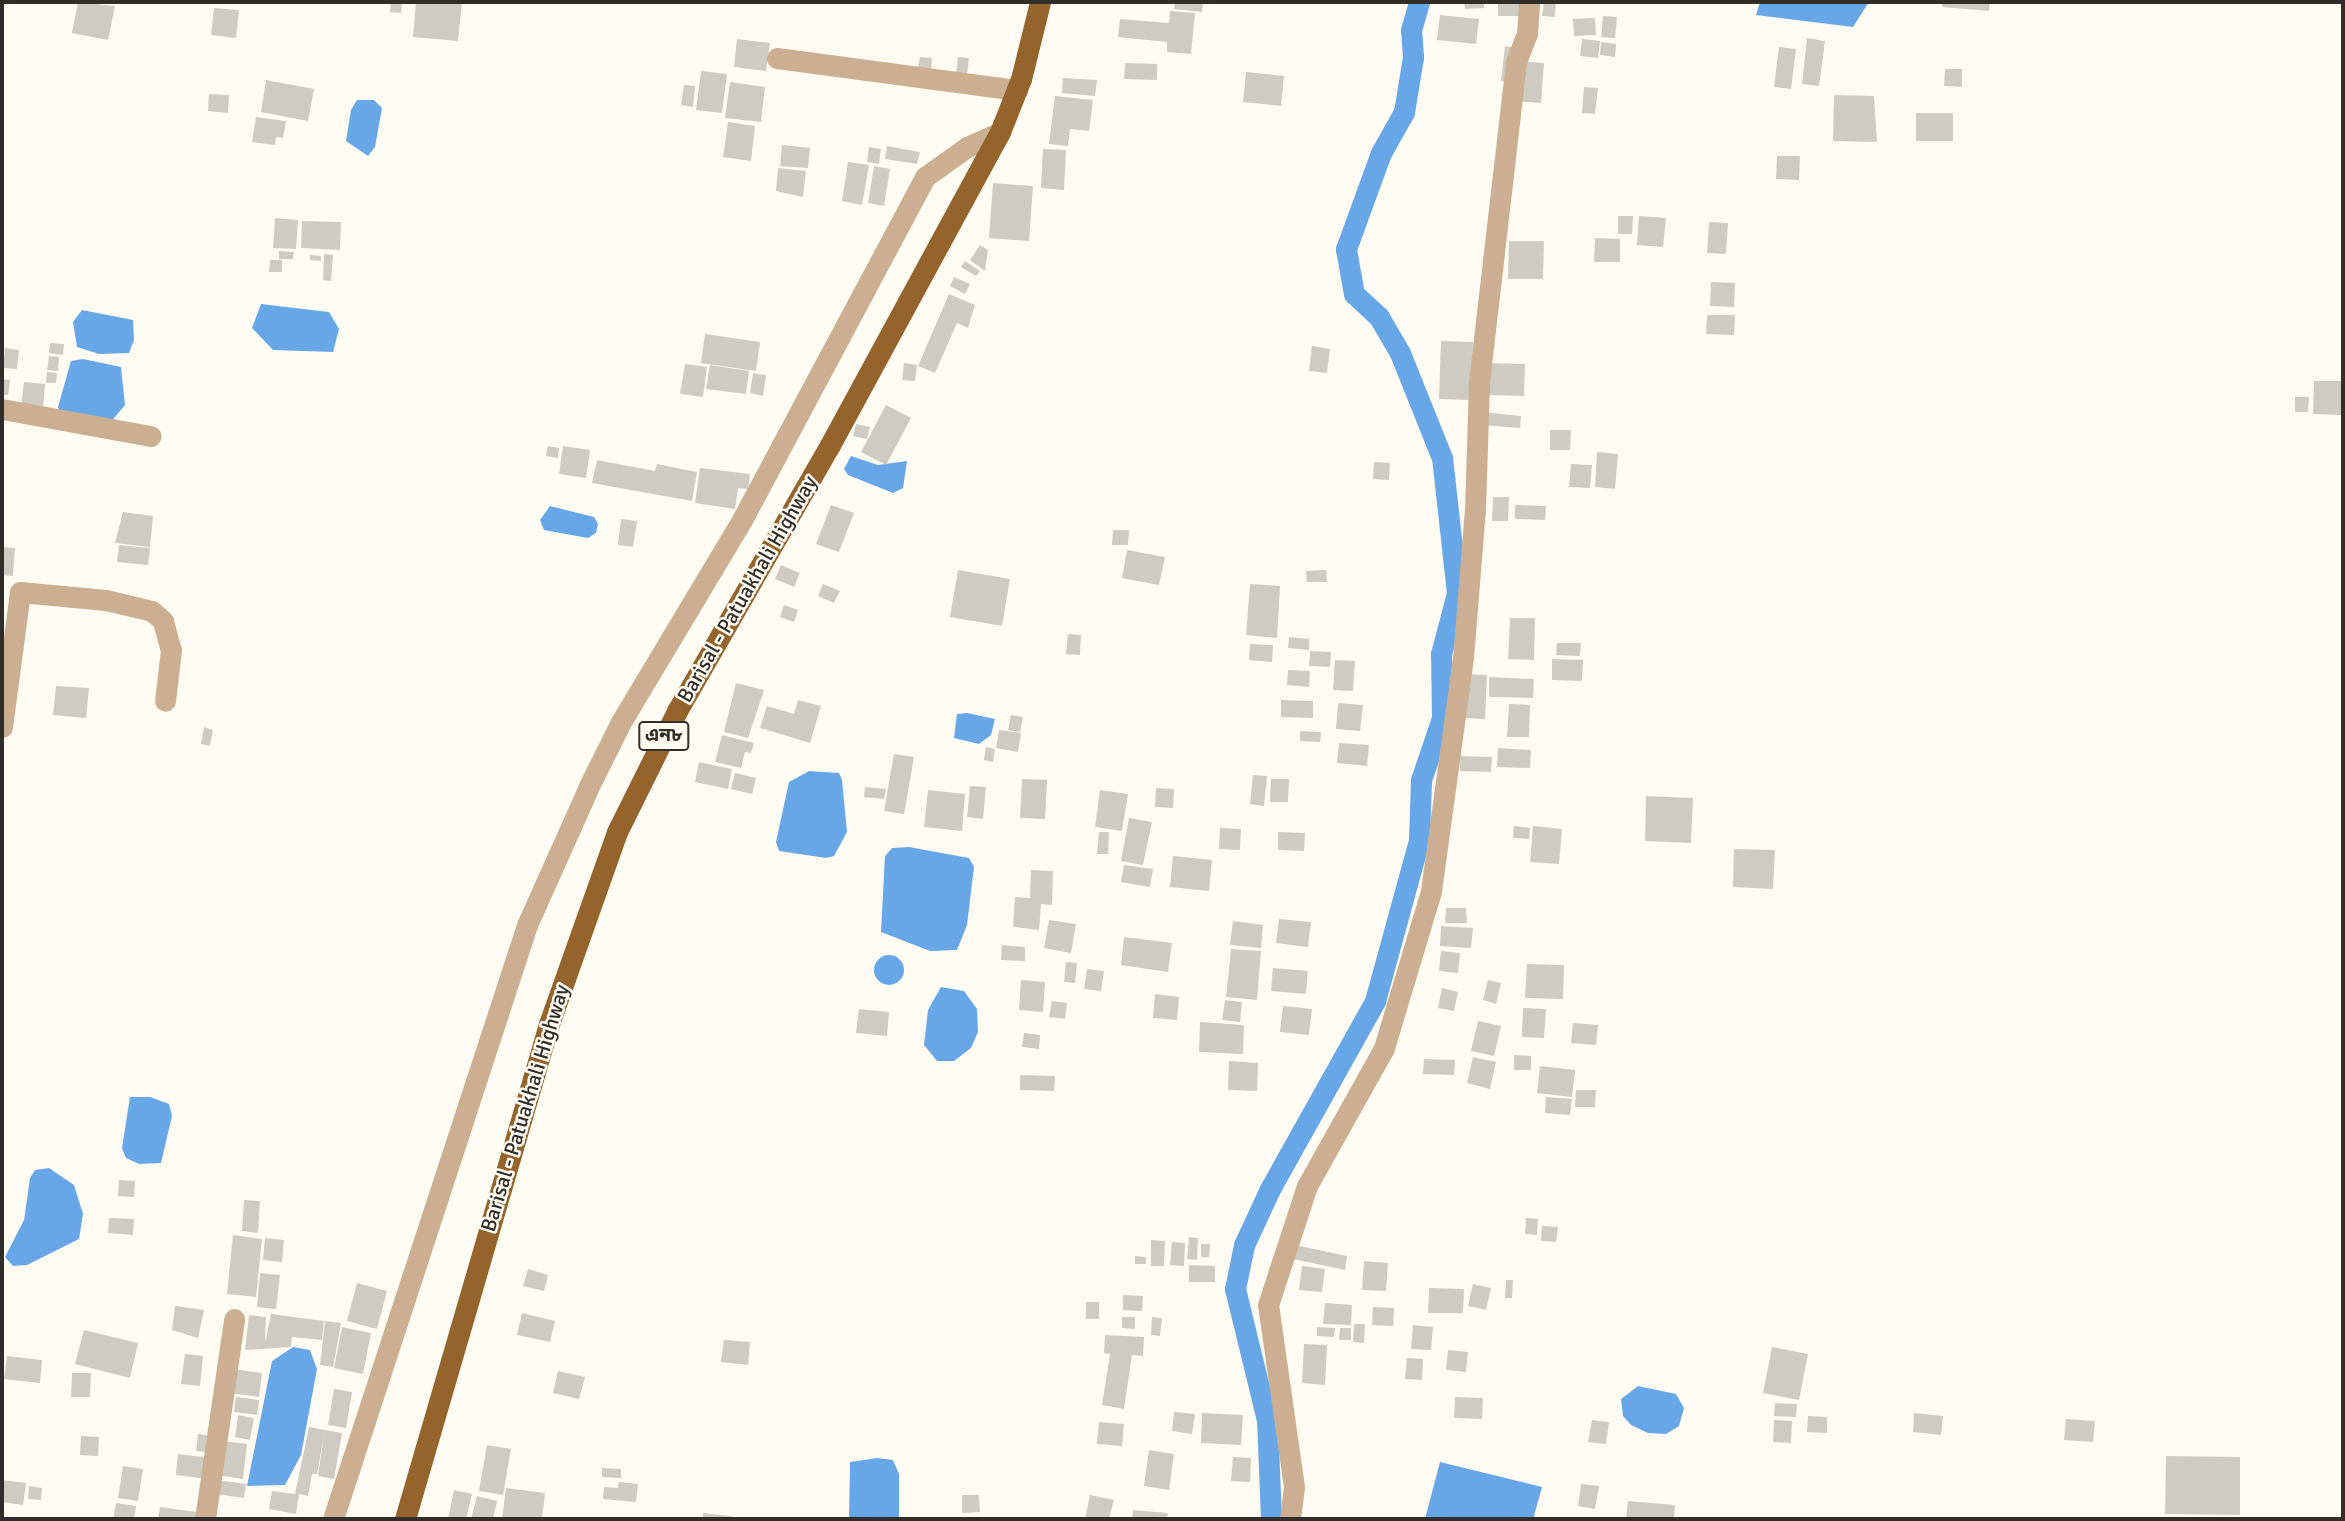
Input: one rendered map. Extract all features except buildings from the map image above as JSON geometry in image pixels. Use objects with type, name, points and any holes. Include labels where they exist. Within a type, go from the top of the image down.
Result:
[{"type":"highway","name":"Barisal - Patuakhali Highway","points":[[405,1519],[549,1024],[617,832],[677,711],[830,445],[1000,132],[1017,90],[1040,2]]},
{"type":"street","points":[[1290,1519],[1294,1487],[1268,1305],[1307,1186],[1384,1048],[1431,891],[1463,658],[1475,510],[1479,382],[1516,62],[1527,34],[1529,2]]},
{"type":"street","points":[[777,58],[1017,90]]},
{"type":"street","points":[[333,1519],[527,925],[590,784],[627,711],[743,518],[925,177],[957,153],[1000,132]]},
{"type":"street","points":[[2,409],[151,436]]},
{"type":"street","points":[[2,727],[9,624],[20,592],[106,600],[152,611],[163,621],[171,650],[165,701]]},
{"type":"street","points":[[205,1519],[234,1319]]},
{"type":"water","points":[[1760,2],[1869,2],[1853,27],[1756,15]]},
{"type":"water","points":[[357,100],[374,100],[382,108],[375,147],[368,156],[346,141],[351,110]]},
{"type":"water","points":[[261,304],[329,312],[339,329],[333,352],[273,350],[252,328]]},
{"type":"water","points":[[82,310],[133,320],[134,340],[129,353],[99,354],[77,347],[73,322]]},
{"type":"water","points":[[83,359],[121,367],[125,405],[110,423],[60,412],[58,407],[71,361]]},
{"type":"water","points":[[851,456],[878,465],[907,461],[903,488],[893,493],[848,475],[844,469]]},
{"type":"water","points":[[550,506],[594,517],[598,524],[596,533],[588,538],[544,530],[540,520]]},
{"type":"water","points":[[967,713],[995,719],[991,735],[979,744],[954,738],[957,714]]},
{"type":"water","points":[[809,771],[839,773],[842,780],[847,832],[834,856],[826,858],[779,851],[776,842],[789,782]]},
{"type":"water","points":[[909,847],[969,858],[974,867],[967,925],[957,950],[930,951],[881,932],[885,856],[892,848]]},
{"type":"water","points":[[889,955],[900,959],[904,970],[900,981],[889,985],[878,981],[874,970],[878,959]]},
{"type":"water","points":[[941,987],[964,991],[977,1009],[978,1032],[971,1048],[954,1061],[937,1061],[924,1045],[928,1010]]},
{"type":"water","points":[[130,1097],[150,1097],[169,1104],[172,1116],[161,1163],[139,1164],[126,1158],[122,1148]]},
{"type":"water","points":[[49,1168],[74,1185],[83,1214],[79,1239],[27,1265],[13,1266],[5,1257],[24,1220],[30,1178],[35,1170]]},
{"type":"water","points":[[293,1347],[310,1350],[317,1369],[301,1455],[285,1485],[247,1486],[272,1361]]},
{"type":"water","points":[[1638,1386],[1676,1394],[1684,1408],[1679,1426],[1666,1434],[1648,1433],[1631,1425],[1623,1416],[1621,1399]]},
{"type":"water","points":[[877,1458],[893,1460],[899,1474],[899,1519],[849,1519],[850,1462]]},
{"type":"water","points":[[1440,1462],[1542,1487],[1533,1519],[1425,1519]]},
{"type":"waterway","points":[[1271,1519],[1267,1420],[1235,1289],[1244,1245],[1270,1189],[1375,1001],[1419,840],[1421,780],[1442,718],[1441,654],[1457,593],[1442,458],[1400,353],[1379,317],[1354,294],[1346,249],[1381,153],[1404,112],[1413,57],[1411,30],[1419,2]]}]
